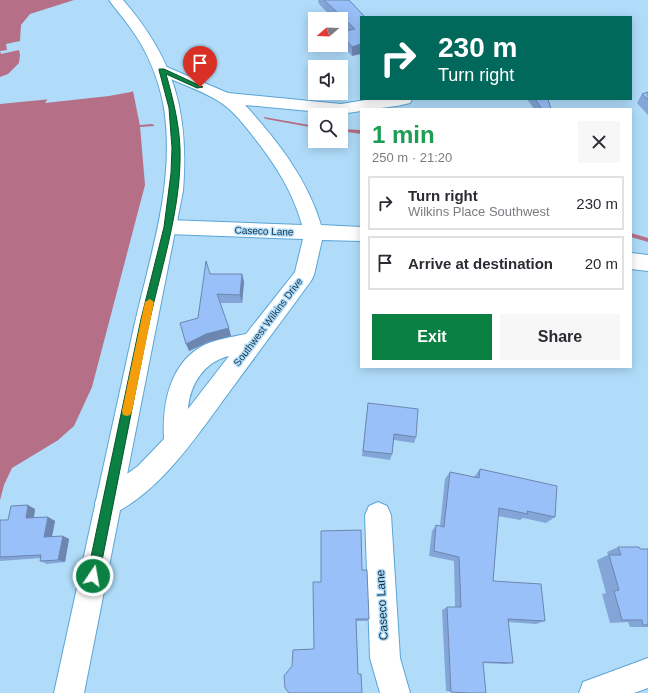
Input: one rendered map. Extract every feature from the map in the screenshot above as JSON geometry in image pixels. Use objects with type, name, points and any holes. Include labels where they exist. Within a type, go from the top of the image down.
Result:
[{"type":"street","points":[[69,693],[146,319],[168,227],[175,173],[176,148],[172,108],[162,70],[154,53],[136,23],[116,0]]},
{"type":"street","points":[[162,70],[225,98],[341,109],[398,100]]},
{"type":"street","name":"Southwest Wilkins Drive","points":[[108,503],[147,476],[176,443],[304,274],[314,233],[308,212],[297,187],[278,157],[247,116],[225,98]]},
{"type":"street","name":"Caseco Lane","points":[[168,227],[360,234]]},
{"type":"street","points":[[632,261],[648,263]]},
{"type":"street","points":[[176,443],[174,423],[176,401],[184,378],[198,361],[213,352],[254,342]]},
{"type":"street","name":"Caseco Lane","points":[[378,515],[385,658],[395,693]]},
{"type":"street","points":[[594,693],[648,673]]},
{"type":"shaded area","points":[[0,0],[74,0],[30,14],[21,25],[23,61],[9,77],[0,79]]},
{"type":"shaded area","points":[[133,91],[140,126],[145,185],[92,387],[74,426],[57,441],[13,468],[0,527],[0,104]]},
{"type":"pier","points":[[27,21],[23,26],[25,62],[10,78],[0,81],[0,77],[8,74],[19,63],[20,55],[19,50],[1,54],[0,51],[7,50],[6,44],[20,41],[21,25]]},
{"type":"pier","points":[[133,89],[131,92],[109,96],[45,103],[49,97]]},
{"type":"pier","points":[[57,441],[57,444],[33,462],[15,470],[2,528],[0,529],[0,500],[4,485],[12,468]]},
{"type":"building","points":[[324,0],[349,0],[364,16],[360,16],[360,44],[352,47],[348,42],[348,30],[355,29],[348,22],[348,12],[337,12]]},
{"type":"building","points":[[648,92],[648,100],[642,94]]},
{"type":"building","points":[[536,100],[548,100],[551,108],[541,108]]},
{"type":"building","points":[[206,261],[210,274],[242,274],[240,295],[217,294],[229,328],[206,334],[186,344],[180,323],[198,318]]},
{"type":"building","points":[[368,403],[418,409],[416,437],[394,434],[392,454],[363,451]]},
{"type":"building","points":[[480,469],[557,486],[555,517],[527,511],[528,514],[499,508],[493,581],[541,584],[545,621],[508,619],[513,663],[483,662],[486,693],[451,692],[447,607],[461,607],[459,557],[434,551],[436,525],[444,527],[450,472],[479,478]]},
{"type":"building","points":[[28,505],[26,518],[48,517],[44,537],[63,536],[58,560],[40,561],[41,555],[0,557],[0,520],[8,520],[11,506]]},
{"type":"building","points":[[361,530],[362,570],[367,570],[369,619],[356,619],[358,674],[361,674],[362,693],[289,693],[285,688],[284,676],[292,666],[293,650],[314,649],[313,582],[321,582],[321,531]]},
{"type":"building","points":[[618,547],[639,547],[640,549],[648,549],[648,625],[643,625],[642,620],[622,620],[614,591],[619,590],[609,555],[621,555]]},
{"type":"waterway","points":[[266,118],[308,126]]},
{"type":"waterway","points":[[140,126],[152,125]]},
{"type":"waterway","points":[[348,131],[360,132]]},
{"type":"waterway","points":[[632,235],[648,240]]},
{"type":"slow traffic","points":[[127,411],[150,302]]},
{"type":"route","points":[[93,576],[146,319],[168,227],[175,173],[176,148],[172,108],[162,70],[200,87]]}]
